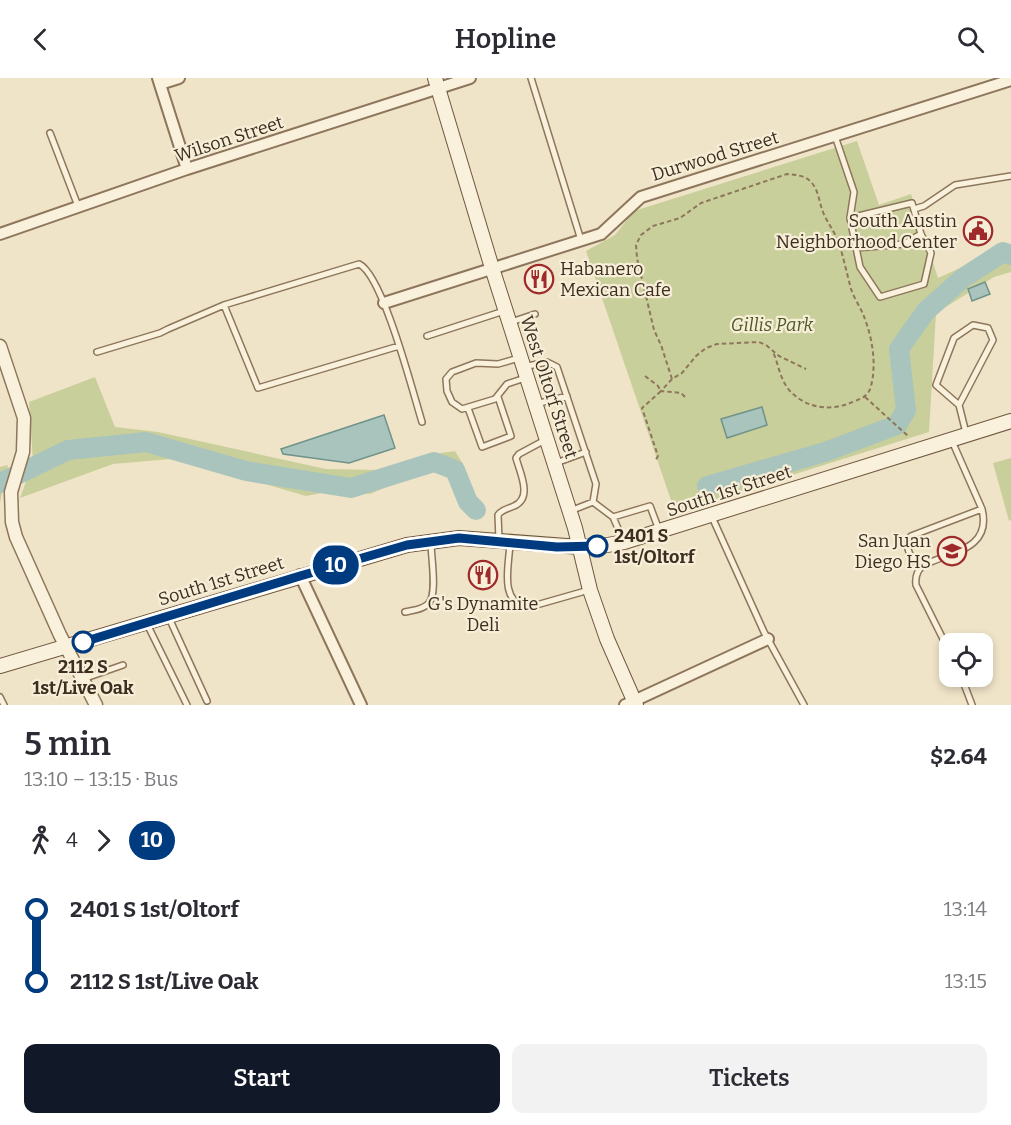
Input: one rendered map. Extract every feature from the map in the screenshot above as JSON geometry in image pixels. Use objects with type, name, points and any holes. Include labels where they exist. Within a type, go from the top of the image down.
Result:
[{"type":"main road","name":"West Oltorf Street","points":[[437,84],[492,268],[575,528],[590,590],[631,704]]},
{"type":"main road","name":"South 1st Street","points":[[0,666],[67,648],[407,545],[459,538],[580,547],[624,542],[1011,421]]},
{"type":"street","points":[[179,78],[159,81],[187,169]]},
{"type":"street","name":"Wilson Street","points":[[0,234],[437,84],[470,78]]},
{"type":"street","name":"Durwood Street","points":[[384,303],[582,242],[601,234],[641,197],[1011,80]]},
{"type":"street","points":[[0,346],[3,365],[24,418],[23,452],[12,492],[12,522],[16,537],[96,705]]},
{"type":"street","points":[[300,576],[362,705]]},
{"type":"street","points":[[631,704],[768,639]]},
{"type":"lane","points":[[531,78],[582,242]]},
{"type":"lane","points":[[50,133],[78,207]]},
{"type":"lane","points":[[835,136],[854,192],[850,218],[860,267],[880,297],[924,284],[931,253],[921,234],[912,203],[850,218]]},
{"type":"lane","points":[[914,209],[924,206],[955,185],[1011,176]]},
{"type":"lane","points":[[856,248],[904,244],[921,234]]},
{"type":"lane","points":[[97,352],[160,333],[224,305],[359,264],[366,268],[384,303],[422,422]]},
{"type":"lane","points":[[224,305],[258,388],[399,346]]},
{"type":"lane","points":[[427,336],[507,316],[535,314]]},
{"type":"lane","points":[[959,405],[993,340],[988,328],[973,325],[954,338],[936,385],[959,405],[966,435]]},
{"type":"lane","points":[[524,367],[498,397],[462,409],[457,407],[449,397],[446,379],[452,372],[476,363],[524,367],[547,362],[557,367],[596,484],[593,502]]},
{"type":"lane","points":[[536,404],[567,396]]},
{"type":"lane","points":[[468,408],[482,447],[511,436],[498,397]]},
{"type":"lane","points":[[547,439],[519,454],[516,458],[525,491],[524,498],[520,503],[500,511],[498,515],[504,542],[508,591],[511,600],[518,606],[526,608],[590,590]]},
{"type":"lane","points":[[940,633],[916,585],[916,577],[919,570],[927,563],[974,544],[981,532],[984,520],[982,509],[951,440]]},
{"type":"lane","points":[[555,463],[586,452]]},
{"type":"lane","points":[[570,512],[593,502]]},
{"type":"lane","points":[[593,502],[613,517],[624,542]]},
{"type":"lane","points":[[613,517],[650,506],[659,532]]},
{"type":"lane","points":[[919,570],[907,547],[910,536],[982,509]]},
{"type":"lane","points":[[711,515],[768,639],[804,705]]},
{"type":"lane","points":[[405,612],[421,609],[430,604],[434,595],[430,541]]},
{"type":"lane","points":[[168,616],[207,701]]},
{"type":"lane","points":[[146,623],[187,705]]},
{"type":"lane","points":[[83,679],[123,665]]},
{"type":"lane","points":[[965,687],[972,705]]},
{"type":"lane","points":[[0,697],[4,705]]},
{"type":"path","points":[[672,379],[654,330],[637,258],[636,245],[641,235],[653,226],[680,218],[701,203],[787,174],[800,175],[810,181],[818,192],[822,211],[840,247],[850,286],[864,318],[871,341],[870,389],[864,397],[838,408],[828,409],[814,406],[790,392],[783,382],[773,352]]},
{"type":"path","points":[[655,461],[658,456],[642,408],[672,379],[682,373],[706,348],[717,344],[759,342],[806,369]]},
{"type":"path","points":[[645,376],[661,391]]},
{"type":"path","points":[[661,391],[681,393],[685,397]]},
{"type":"path","points":[[864,397],[908,436]]},
{"type":"green space","name":"Gillis Park","points":[[857,141],[879,205],[911,194],[938,278],[1011,245],[1011,272],[994,277],[936,313],[929,432],[675,512],[586,251],[615,235],[634,211]]},
{"type":"green space","points":[[95,377],[115,427],[158,432],[326,469],[381,470],[434,454],[455,451],[463,464],[478,504],[463,498],[449,473],[433,467],[370,494],[343,489],[306,496],[171,459],[113,464],[20,498],[33,463],[29,402]]},
{"type":"green space","points":[[1011,458],[1011,520],[1009,521],[993,463]]},
{"type":"green space","points":[[8,465],[0,503],[0,467]]},
{"type":"water","points":[[985,282],[990,294],[972,301],[968,289]]},
{"type":"water","points":[[762,407],[767,425],[727,438],[721,419]]},
{"type":"water","points":[[384,415],[395,448],[349,463],[283,454],[281,449]]},
{"type":"waterway","points":[[707,486],[825,452],[897,425],[906,410],[899,349],[926,311],[963,278],[1003,252],[1011,255]]},
{"type":"waterway","points":[[0,483],[68,450],[146,442],[246,471],[351,488],[434,462],[455,470],[468,502],[476,510]]},
{"type":"bus line","name":"10","points":[[83,642],[407,545],[459,538],[557,547],[597,546]]},
{"type":"place","name":"South Austin Neighborhood Center","points":[[978,231]]},
{"type":"place","name":"Habanero Mexican Cafe","points":[[539,279]]},
{"type":"place","name":"2401 S 1st/Oltorf","points":[[597,546]]},
{"type":"place","name":"San Juan Diego HS","points":[[952,551]]},
{"type":"place","name":"G's Dynamite Deli","points":[[483,575]]},
{"type":"place","name":"2112 S 1st/Live Oak","points":[[83,642]]}]
